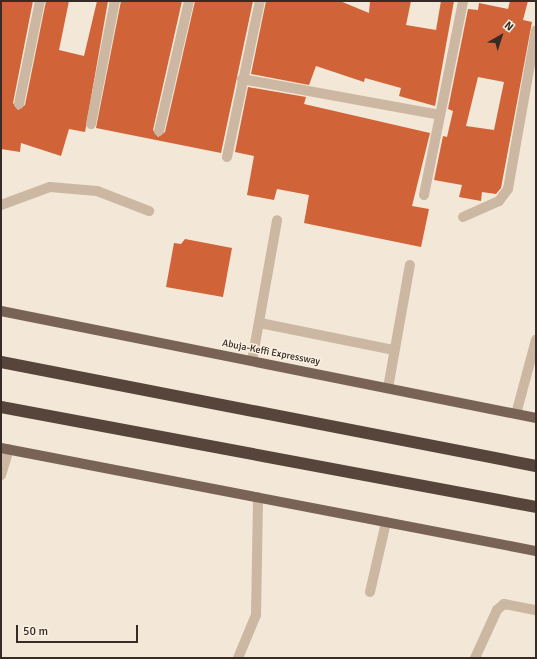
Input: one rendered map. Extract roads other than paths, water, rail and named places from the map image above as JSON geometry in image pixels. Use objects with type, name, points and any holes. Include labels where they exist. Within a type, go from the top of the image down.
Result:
[{"type":"highway","points":[[1,362],[536,466]]},
{"type":"highway","points":[[1,407],[536,507]]},
{"type":"main road","name":"Abuja-Keffi Expressway","points":[[1,311],[536,418]]},
{"type":"main road","points":[[5,449],[536,551]]},
{"type":"street","points":[[19,104],[40,1]]},
{"type":"street","points":[[91,124],[115,1]]},
{"type":"street","points":[[159,131],[190,1]]},
{"type":"street","points":[[227,158],[242,79],[260,1]]},
{"type":"street","points":[[424,195],[463,1]]},
{"type":"street","points":[[463,217],[499,202],[508,189],[536,30]]},
{"type":"street","points":[[242,79],[440,114]]},
{"type":"street","points":[[1,205],[50,187],[97,191],[149,211]]},
{"type":"street","points":[[252,361],[260,323],[277,220]]},
{"type":"street","points":[[388,388],[410,265]]},
{"type":"street","points":[[260,323],[394,350]]},
{"type":"street","points":[[516,414],[536,340]]},
{"type":"street","points":[[1,475],[5,449]]},
{"type":"street","points":[[238,658],[256,615],[258,497]]},
{"type":"street","points":[[370,592],[386,522]]},
{"type":"street","points":[[475,658],[497,610],[504,604],[536,610]]}]
